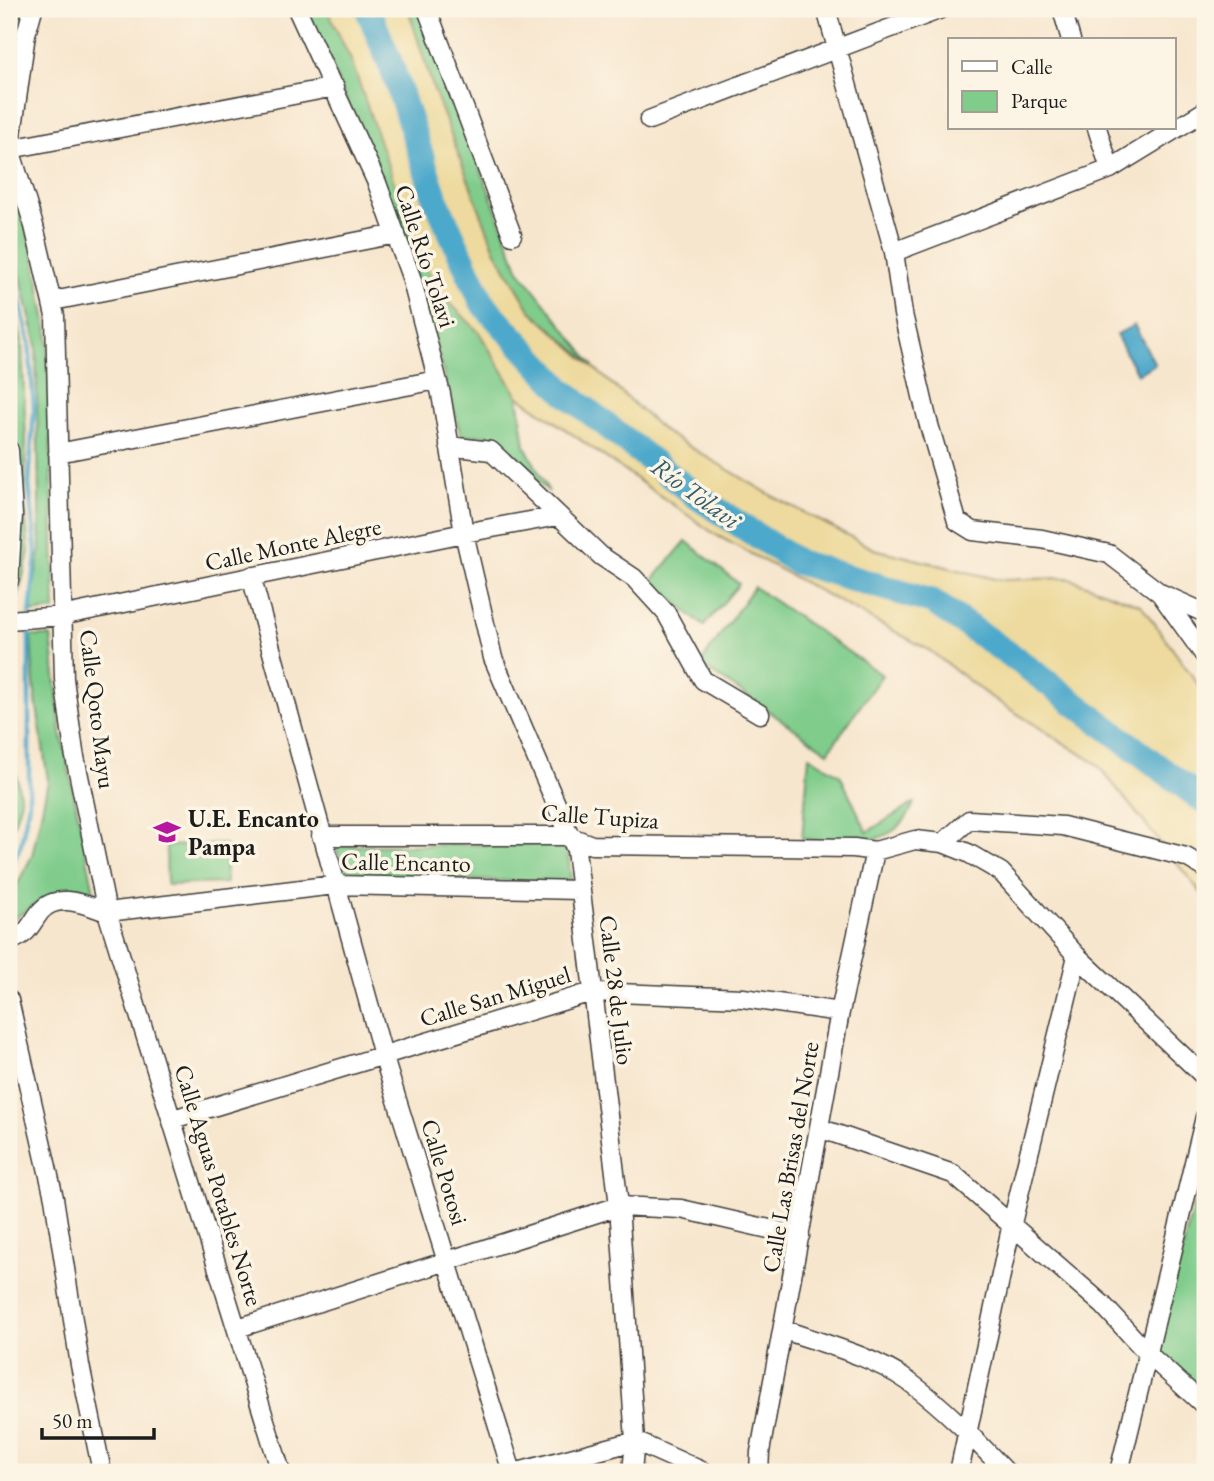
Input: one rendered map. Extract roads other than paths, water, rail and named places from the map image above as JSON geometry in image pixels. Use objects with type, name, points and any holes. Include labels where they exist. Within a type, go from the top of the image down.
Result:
[{"type":"street","points":[[33,9],[26,34],[10,149],[335,87]]},
{"type":"street","name":"Calle Río Tolavi","points":[[297,9],[335,87],[411,277],[437,380],[464,533]]},
{"type":"street","points":[[427,9],[512,235]]},
{"type":"street","points":[[826,9],[894,252],[903,314],[924,405],[957,521],[973,531],[1042,539],[1109,554],[1160,593],[1205,613]]},
{"type":"street","points":[[649,120],[941,9]]},
{"type":"street","points":[[1062,9],[1070,38]]},
{"type":"street","points":[[1176,129],[1205,111]]},
{"type":"street","points":[[1098,130],[1110,169]]},
{"type":"street","points":[[894,252],[1110,169],[1174,130]]},
{"type":"street","name":"Calle Qoto Mayu","points":[[10,149],[53,301],[64,679],[74,752],[107,912]]},
{"type":"street","points":[[53,301],[396,234]]},
{"type":"street","points":[[58,453],[437,380]]},
{"type":"street","points":[[449,446],[491,451],[601,556],[634,578],[666,613],[704,680],[760,714]]},
{"type":"street","points":[[9,450],[13,514],[9,580]]},
{"type":"street","name":"Calle Monte Alegre","points":[[13,620],[61,616],[558,516]]},
{"type":"street","name":"Calle 28 de Julio","points":[[464,533],[493,659],[576,850],[619,1206],[635,1441],[632,1472]]},
{"type":"street","name":"Calle Potosi","points":[[251,576],[383,1055],[512,1472]]},
{"type":"street","points":[[1160,593],[1205,656]]},
{"type":"street","points":[[943,843],[969,820],[1063,826],[1186,857],[1205,868]]},
{"type":"street","name":"Calle Tupiza","points":[[321,836],[568,836],[592,845],[854,848],[875,851]]},
{"type":"street","points":[[875,851],[915,840],[943,843],[968,853],[1001,873],[1077,956],[1205,1076]]},
{"type":"street","name":"Calle Las Brisas del Norte","points":[[759,1472],[760,1452],[840,1012],[875,851]]},
{"type":"street","name":"Calle Encanto","points":[[107,912],[335,885],[580,890]]},
{"type":"street","points":[[9,943],[29,931],[41,911],[54,902],[74,900],[107,912]]},
{"type":"street","name":"Calle Aguas Potables Norte","points":[[107,912],[281,1472]]},
{"type":"street","points":[[959,1472],[1012,1223],[1077,956]]},
{"type":"street","name":"Calle San Miguel","points":[[173,1119],[592,992],[743,998],[840,1012]]},
{"type":"street","points":[[9,1000],[54,1198],[80,1365],[102,1472]]},
{"type":"street","points":[[1119,1472],[1205,1117]]},
{"type":"street","points":[[819,1128],[953,1174],[1103,1305],[1148,1354],[1205,1406]]},
{"type":"street","points":[[237,1328],[619,1206],[681,1209],[800,1236]]},
{"type":"street","points":[[784,1330],[859,1356],[907,1380],[968,1432],[1006,1472]]},
{"type":"street","points":[[518,1472],[635,1441],[704,1472]]},
{"type":"water","points":[[1134,325],[1155,364],[1137,374],[1116,335]]},
{"type":"waterway","name":"Río Tolavi","points":[[368,9],[392,68],[436,200],[483,304],[563,391],[696,496],[797,562],[933,602],[1019,661],[1205,802]]},
{"type":"waterway","points":[[9,256],[29,340],[34,409],[29,484],[36,554],[30,615]]},
{"type":"waterway","points":[[9,872],[21,844],[29,803],[29,624]]},
{"type":"place","name":"U.E. Encanto Pampa","points":[[167,832]]}]
